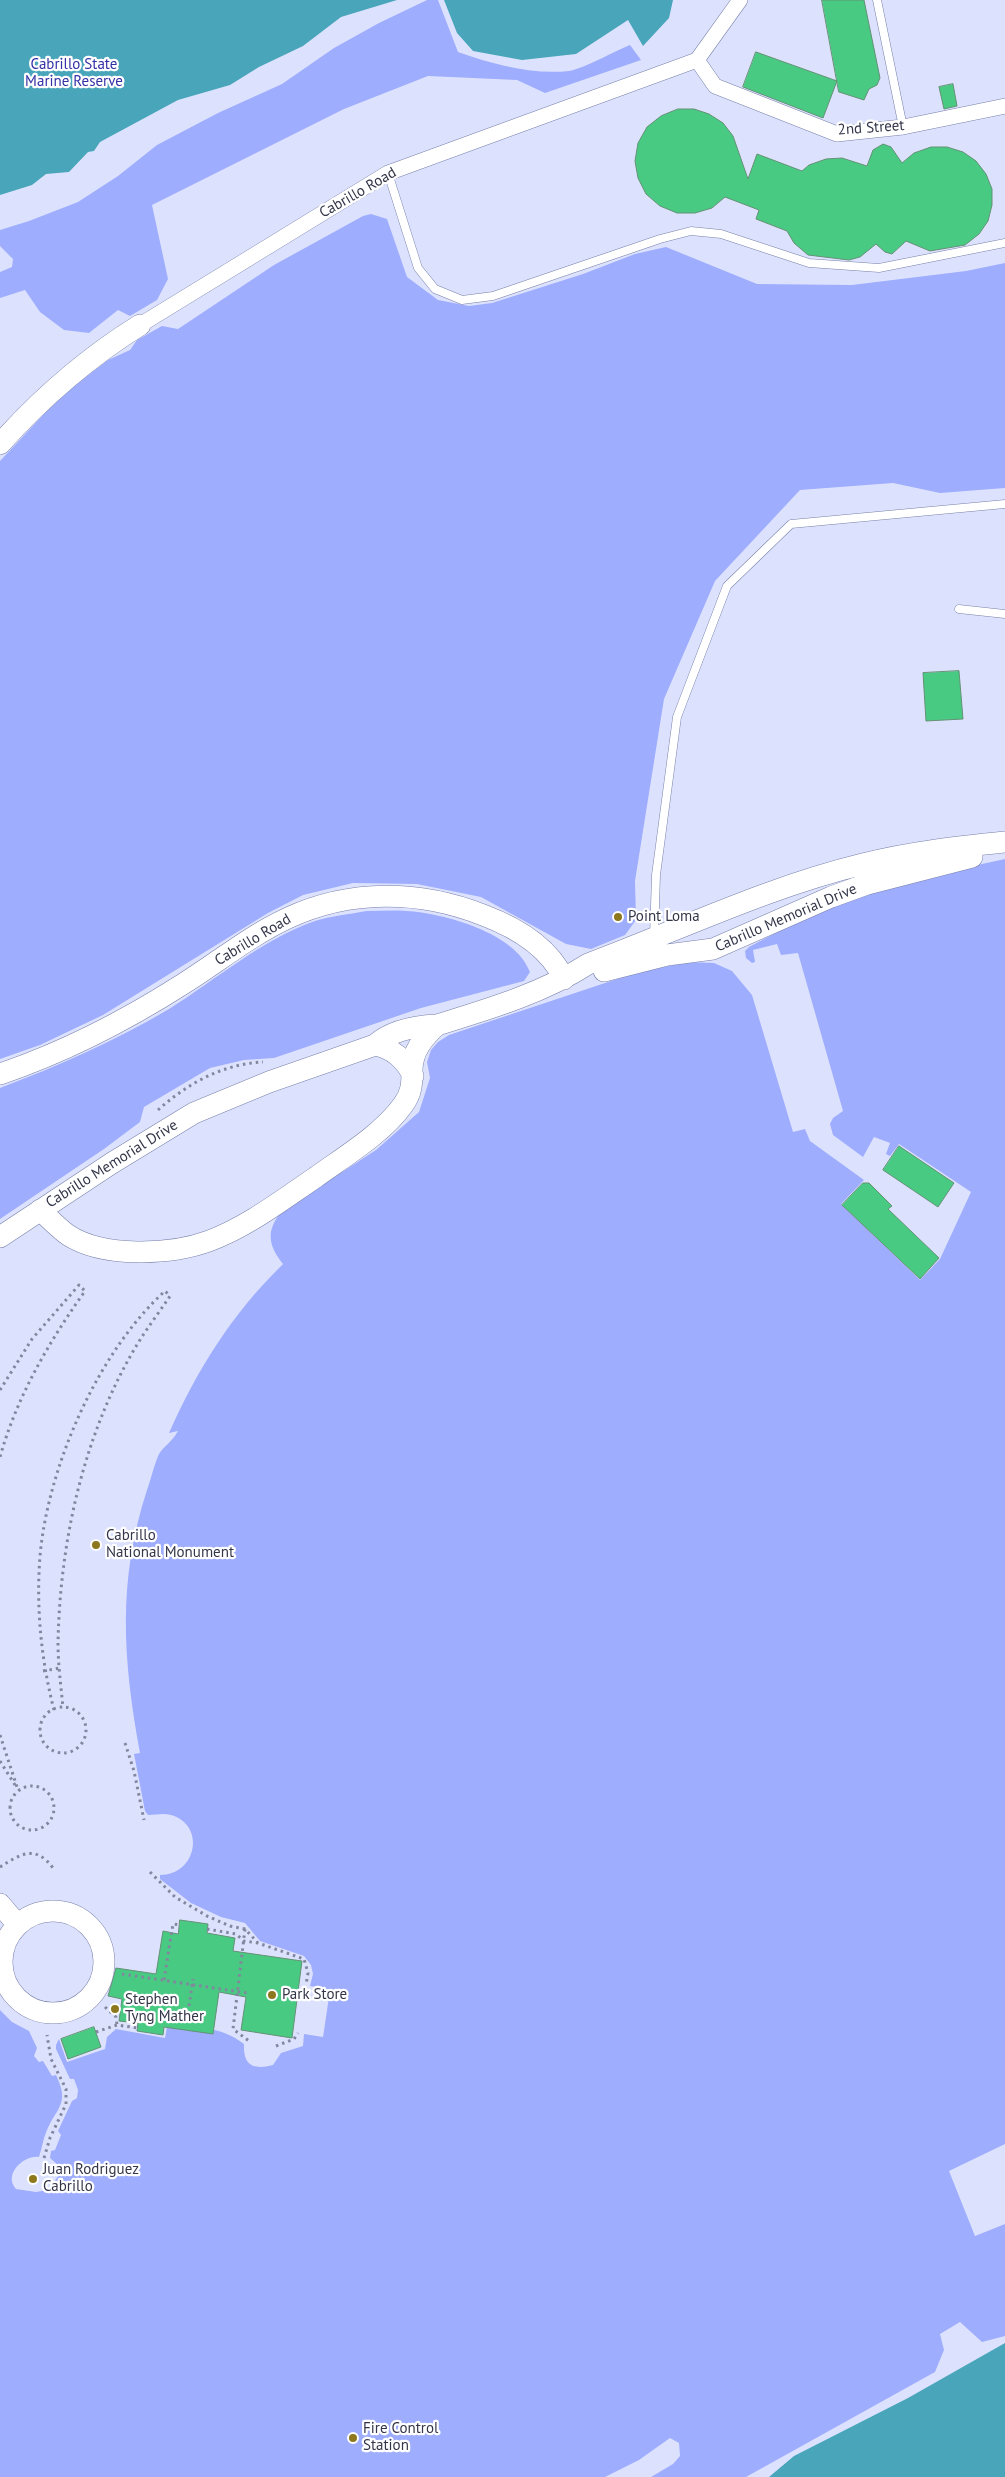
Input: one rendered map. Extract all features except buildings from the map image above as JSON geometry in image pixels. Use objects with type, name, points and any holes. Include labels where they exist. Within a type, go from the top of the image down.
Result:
[{"type":"street","points":[[696,60],[740,0]]},
{"type":"street","name":"2nd Street","points":[[696,60],[715,86],[837,134],[903,127],[1005,106]]},
{"type":"street","name":"Cabrillo Road","points":[[0,444],[31,410],[67,377],[140,325],[388,173],[696,60]]},
{"type":"street","name":"Cabrillo Memorial Drive","points":[[564,979],[588,964],[654,938],[784,888],[861,864],[908,854],[1005,844]]},
{"type":"street","name":"Cabrillo Memorial Drive","points":[[437,1025],[418,1047],[413,1062],[410,1093],[404,1105],[339,1161],[255,1217],[208,1241],[166,1250],[146,1252],[102,1247],[70,1236],[40,1210],[194,1113],[269,1082],[375,1045],[387,1036],[421,1025],[437,1025],[564,979],[668,955],[714,949],[866,884],[970,858],[1005,844]]},
{"type":"street","name":"Cabrillo Road","points":[[0,1074],[53,1054],[115,1024],[288,918],[343,900],[381,896],[407,897],[436,901],[468,909],[502,924],[536,945],[558,965],[564,979]]},
{"type":"street","points":[[375,1045],[392,1052],[406,1064],[413,1076]]},
{"type":"street","points":[[0,1237],[40,1210]]},
{"type":"street","points":[[0,1904],[18,1924]]},
{"type":"street","points":[[47,1910],[78,1916],[97,1934],[105,1958],[102,1976],[100,1984],[84,2004],[60,2014],[51,2013],[34,2010],[13,1995],[2,1971],[2,1963],[4,1945],[18,1924],[47,1910]]},
{"type":"lane","points":[[877,0],[903,127]]},
{"type":"lane","points":[[388,173],[418,268],[435,290],[462,300],[492,296],[660,239],[691,231],[721,234],[809,263],[879,268],[1005,243]]},
{"type":"lane","points":[[654,938],[656,875],[677,717],[727,586],[791,524],[1005,504]]},
{"type":"lane","points":[[959,609],[1005,614]]},
{"type":"path","points":[[0,1390],[32,1339],[79,1285],[85,1291],[56,1332],[29,1383],[0,1457]]},
{"type":"path","points":[[54,1710],[44,1671],[39,1592],[40,1555],[48,1510],[66,1447],[88,1396],[126,1336],[166,1291],[170,1296],[138,1343],[118,1381],[84,1468],[64,1558],[58,1644],[63,1708]]},
{"type":"path","points":[[44,1671],[60,1668]]},
{"type":"path","points":[[63,1708],[74,1710],[85,1724],[83,1741],[69,1752],[63,1753],[51,1749],[42,1739],[40,1727],[42,1721],[54,1710],[63,1708]]},
{"type":"path","points":[[0,1735],[18,1790]]},
{"type":"path","points":[[125,1743],[134,1771],[144,1820]]},
{"type":"path","points":[[0,1761],[18,1790]]},
{"type":"path","points":[[35,1785],[50,1794],[54,1810],[45,1826],[27,1830],[16,1823],[10,1812],[10,1805],[11,1799],[18,1790],[24,1786],[35,1785]]},
{"type":"path","points":[[0,1867],[15,1857],[29,1852],[43,1857],[53,1868]]},
{"type":"path","points":[[150,1872],[175,1897],[208,1916],[230,1926],[245,1929],[258,1943]]},
{"type":"path","points":[[164,1980],[173,1924],[180,1925]]},
{"type":"path","points":[[207,1929],[236,1934],[244,1941],[258,1943],[304,1959],[308,1973],[306,1985]]},
{"type":"path","points":[[245,1929],[233,2029],[249,2041]]},
{"type":"path","points":[[122,1974],[247,1992]]},
{"type":"path","points":[[189,2006],[193,1979]]},
{"type":"path","points":[[105,2006],[116,2017],[117,2025]]},
{"type":"path","points":[[96,2032],[117,2025],[138,2028]]},
{"type":"path","points":[[276,2046],[294,2039],[298,2033]]},
{"type":"path","points":[[44,2158],[50,2138],[66,2104],[66,2089],[51,2060],[48,2035]]},
{"type":"shaded area","name":"Cabrillo State Marine Reserve","points":[[0,0],[397,0],[341,17],[303,46],[259,67],[230,85],[178,100],[100,142],[94,151],[88,152],[69,172],[46,174],[32,185],[0,195]]},
{"type":"shaded area","points":[[427,0],[438,0],[458,52],[484,61],[527,70],[569,71],[630,45],[641,60],[545,93],[517,80],[428,76],[344,109],[152,205],[168,279],[157,300],[130,316],[118,310],[89,333],[64,330],[40,312],[25,290],[0,298],[0,272],[12,267],[13,259],[0,246],[0,230],[78,202],[118,176],[157,145],[218,113],[282,84],[334,48],[379,23]]},
{"type":"shaded area","points":[[444,0],[673,0],[669,18],[643,46],[628,20],[576,54],[522,60],[473,51],[457,33]]},
{"type":"shaded area","points":[[371,214],[387,219],[407,277],[438,300],[469,306],[492,303],[583,274],[635,254],[666,247],[757,284],[852,285],[966,271],[1005,263],[1005,488],[940,493],[893,483],[800,490],[715,581],[664,699],[635,881],[636,920],[625,935],[591,949],[566,944],[481,897],[417,884],[353,883],[303,895],[268,913],[103,1015],[40,1045],[0,1059],[0,461],[60,397],[108,360],[130,350],[137,340],[162,326],[178,329],[274,265],[363,216]]},
{"type":"shaded area","points":[[1005,859],[1005,2144],[949,2171],[975,2236],[1005,2224],[1005,2336],[982,2342],[960,2322],[940,2334],[944,2350],[935,2372],[746,2477],[651,2477],[673,2464],[680,2456],[679,2443],[670,2438],[639,2460],[605,2477],[0,2477],[0,2010],[12,2022],[29,2031],[37,2048],[34,2056],[39,2062],[43,2061],[52,2076],[56,2075],[62,2093],[61,2105],[44,2137],[39,2157],[33,2157],[22,2162],[12,2177],[16,2189],[36,2192],[48,2190],[59,2175],[58,2165],[50,2158],[51,2151],[55,2150],[61,2135],[58,2131],[72,2101],[77,2098],[78,2090],[74,2079],[70,2079],[56,2049],[59,2039],[67,2062],[105,2049],[107,2037],[116,2029],[165,2038],[167,2027],[207,2029],[226,2033],[244,2044],[245,2057],[248,2062],[251,2065],[260,2067],[273,2065],[281,2053],[303,2046],[304,2034],[323,2037],[329,1997],[320,1996],[321,1988],[310,1986],[313,1974],[311,1965],[304,1956],[260,1941],[245,1923],[221,1917],[191,1903],[160,1879],[160,1875],[173,1873],[189,1859],[193,1838],[182,1820],[168,1814],[148,1815],[145,1811],[134,1754],[140,1753],[134,1719],[127,1653],[127,1589],[131,1557],[137,1524],[159,1454],[178,1431],[169,1433],[204,1364],[232,1322],[283,1264],[274,1251],[271,1238],[271,1232],[276,1219],[281,1212],[376,1150],[419,1112],[430,1078],[427,1062],[431,1050],[438,1042],[449,1035],[635,973],[688,962],[714,963],[732,971],[752,995],[793,1132],[805,1129],[810,1141],[864,1180],[841,1204],[920,1280],[940,1259],[971,1192],[899,1144],[890,1156],[886,1154],[890,1143],[874,1137],[863,1157],[833,1135],[830,1124],[833,1118],[843,1111],[798,953],[781,955],[777,944],[753,950],[755,962],[752,963],[746,958],[745,951],[749,947],[795,923],[842,902],[902,883]]},
{"type":"shaded area","points":[[367,911],[422,913],[458,921],[477,928],[495,936],[510,946],[522,958],[530,972],[524,981],[421,1008],[274,1058],[244,1060],[210,1068],[144,1107],[140,1122],[104,1149],[0,1219],[0,1088],[86,1052],[149,1021],[258,949],[295,929],[321,919]]},
{"type":"shaded area","points":[[1005,2343],[1005,2477],[769,2477],[794,2456],[908,2398]]},
{"type":"place","name":"Point Loma","points":[[618,917]]},
{"type":"place","name":"Cabrillo National Monument","points":[[96,1545]]},
{"type":"place","name":"Park Store","points":[[272,1995]]},
{"type":"place","name":"Stephen Tyng Mather","points":[[115,2009]]},
{"type":"place","name":"Juan Rodriguez Cabrillo","points":[[33,2179]]},
{"type":"place","name":"Fire Control Station","points":[[353,2438]]}]
